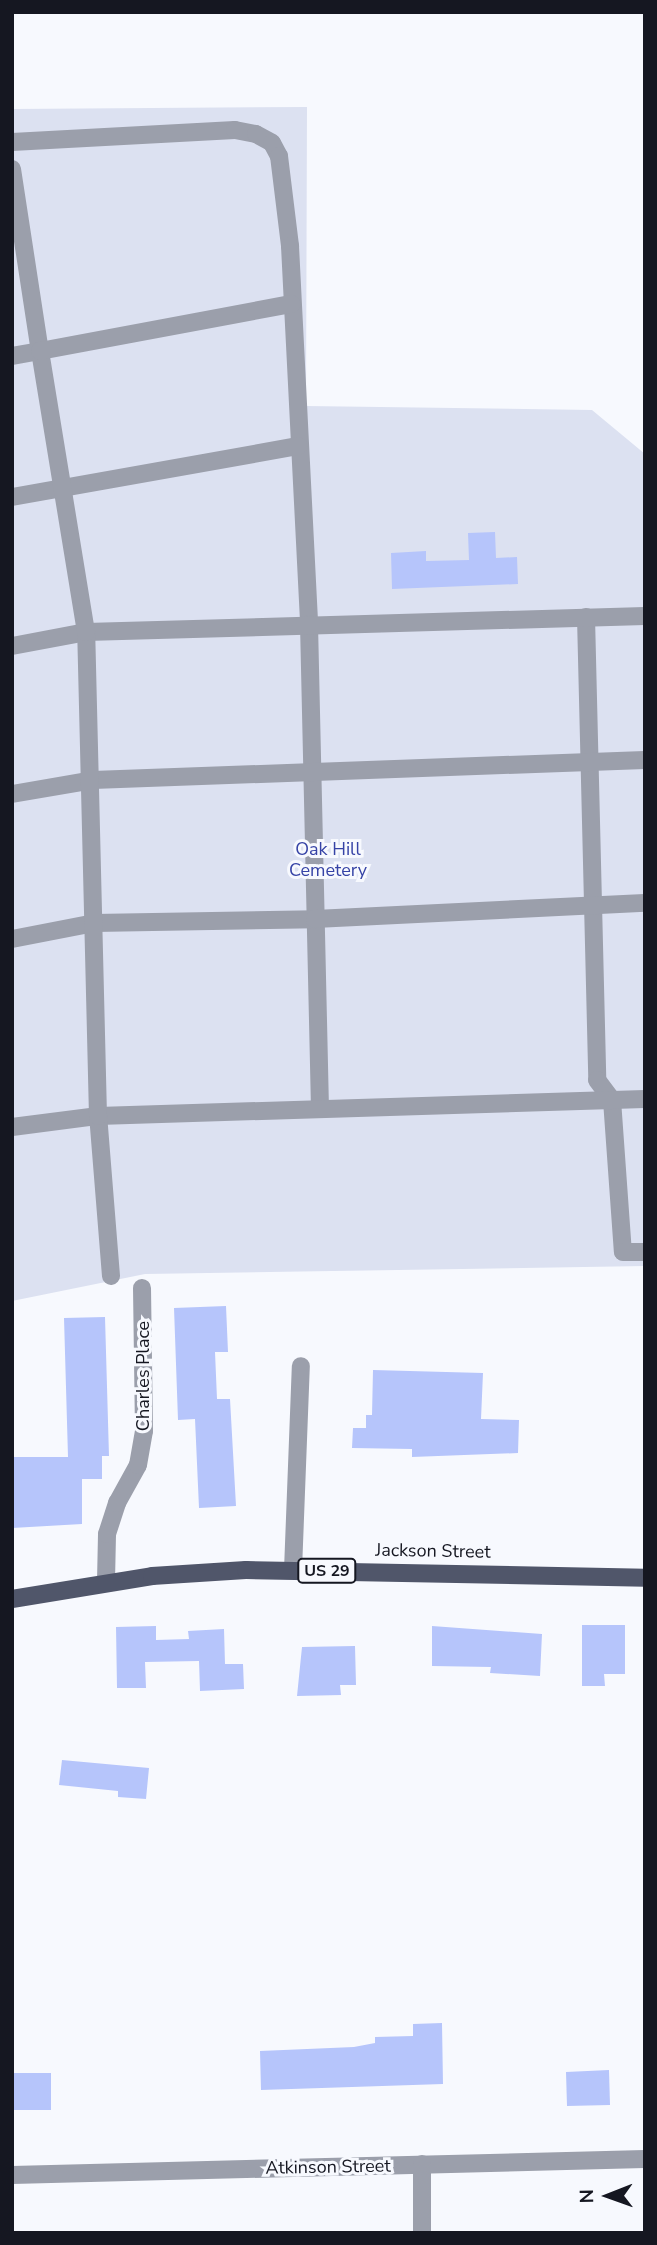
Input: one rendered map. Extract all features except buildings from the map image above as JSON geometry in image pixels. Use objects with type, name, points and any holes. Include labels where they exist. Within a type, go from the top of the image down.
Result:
[{"type":"main road","name":"Jackson Street","points":[[12,1599],[106,1582],[199,1572],[293,1570],[645,1578]]},
{"type":"street","points":[[12,142],[235,130],[256,134],[272,143],[279,156],[292,304],[309,624],[320,1110]]},
{"type":"street","points":[[12,169],[15,204],[86,632],[93,780],[98,1116],[111,1276]]},
{"type":"street","points":[[12,356],[292,304]]},
{"type":"street","points":[[12,497],[298,446]]},
{"type":"street","points":[[12,646],[86,632],[645,616]]},
{"type":"street","points":[[586,617],[596,906],[597,1080],[612,1101],[623,1252],[645,1252]]},
{"type":"street","points":[[12,794],[93,780],[645,760]]},
{"type":"street","points":[[12,939],[94,923],[315,919],[645,903]]},
{"type":"street","points":[[12,1127],[98,1116],[645,1098]]},
{"type":"street","name":"Charles Place","points":[[106,1582],[107,1534],[117,1503],[138,1465],[144,1432],[142,1288]]},
{"type":"street","points":[[293,1570],[300,1366]]},
{"type":"street","name":"Atkinson Street","points":[[12,2175],[645,2159]]},
{"type":"street","points":[[422,2164],[422,2233]]},
{"type":"green space","name":"Oak Hill Cemetery","points":[[307,107],[306,406],[592,410],[645,454],[645,1266],[145,1274],[12,1301],[12,109]]}]
